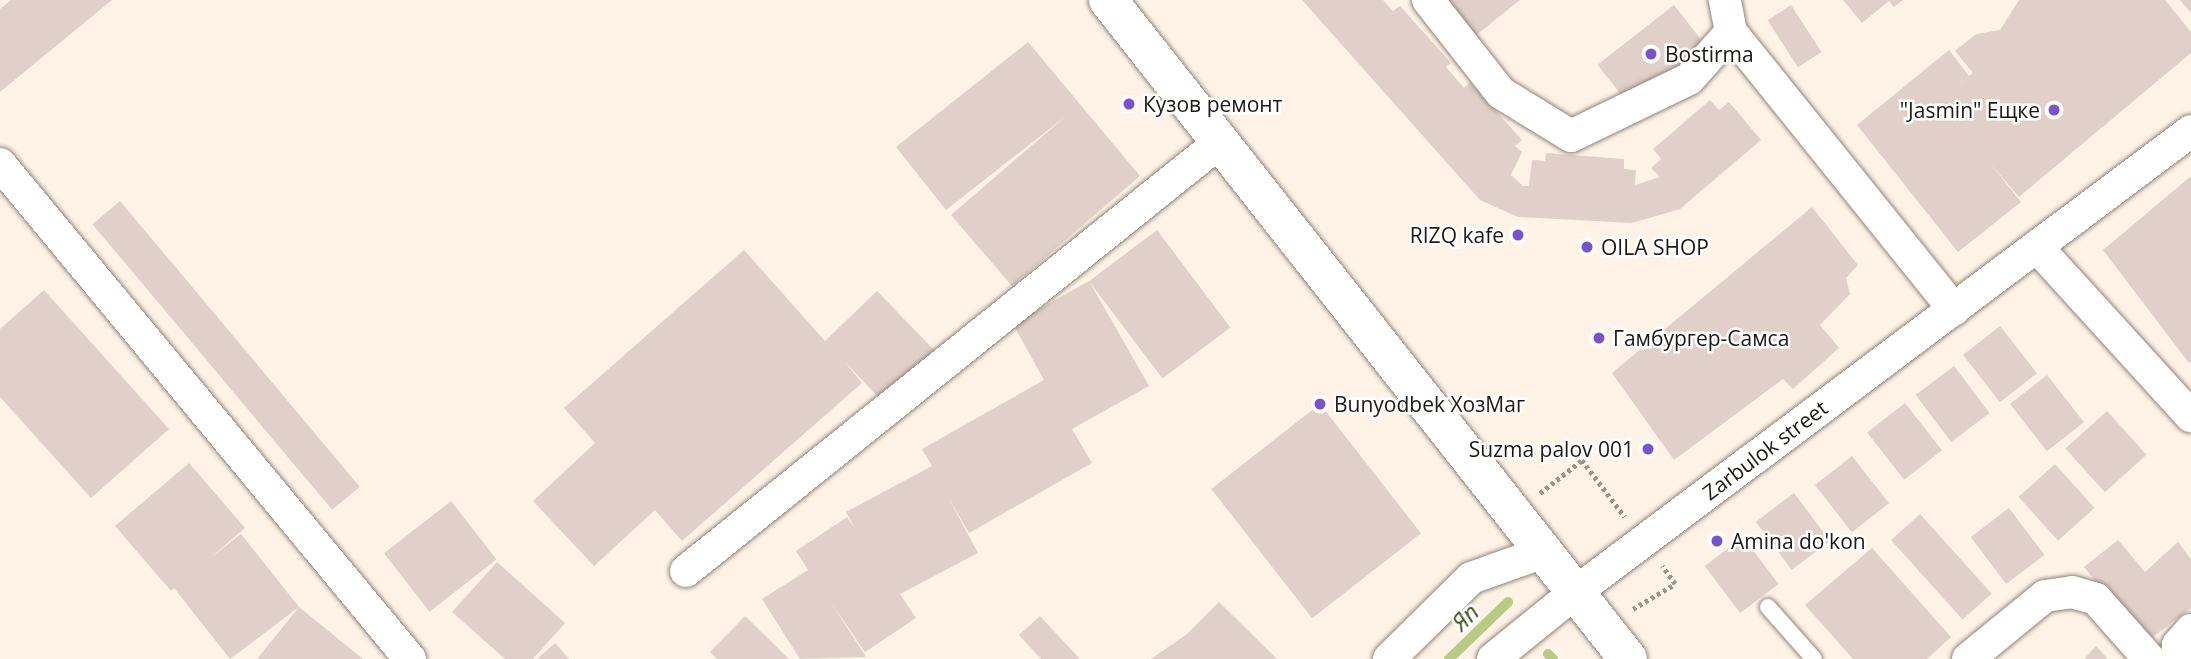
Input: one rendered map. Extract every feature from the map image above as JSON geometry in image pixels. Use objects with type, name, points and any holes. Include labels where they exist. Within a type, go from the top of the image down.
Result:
[{"type":"main road","points":[[1108,0],[1628,659]]},
{"type":"street","points":[[1428,0],[1502,93],[1571,136],[1689,79],[1731,32]]},
{"type":"street","points":[[1725,0],[1731,32],[1954,309]]},
{"type":"street","name":"Zarbulok street","points":[[1493,659],[1577,591],[2191,131]]},
{"type":"street","points":[[686,571],[1220,142]]},
{"type":"street","points":[[0,164],[410,659]]},
{"type":"street","points":[[2037,247],[2191,416]]},
{"type":"street","points":[[1389,659],[1471,578],[1544,552]]},
{"type":"street","points":[[1968,659],[2045,596],[2071,592],[2096,599],[2149,659]]},
{"type":"street","points":[[2176,659],[2178,645],[2191,631]]},
{"type":"lane","points":[[1768,607],[1814,659]]},
{"type":"building","points":[[11,0],[112,0],[0,92],[0,9]]},
{"type":"building","points":[[1302,0],[1383,0],[1393,11],[1400,6],[1451,63],[1446,67],[1464,88],[1470,82],[1522,140],[1515,146],[1522,152],[1511,175],[1523,186],[1529,186],[1532,160],[1545,161],[1546,153],[1624,159],[1624,169],[1636,170],[1635,185],[1660,177],[1651,168],[1661,159],[1653,149],[1710,100],[1719,110],[1729,102],[1761,140],[1680,209],[1632,223],[1518,217],[1480,200]]},
{"type":"building","points":[[1447,0],[1520,0],[1475,36]]},
{"type":"building","points":[[1843,0],[1903,0],[1894,7],[1889,1],[1862,23]]},
{"type":"building","points":[[2019,0],[2165,0],[2191,32],[2191,53],[2019,197],[1990,163],[2021,202],[1958,252],[1857,125],[1949,50],[1969,76],[1940,100],[1973,73],[1955,51],[1976,34],[2000,30]]},
{"type":"building","points":[[2180,0],[2191,0],[2191,13]]},
{"type":"building","name":"Bostirma","points":[[1674,5],[1708,48],[1631,108],[1598,65]]},
{"type":"building","points":[[1791,5],[1821,52],[1798,67],[1768,20]]},
{"type":"building","points":[[1028,42],[1140,176],[1012,286],[951,215],[1066,116],[946,210],[896,147]]},
{"type":"building","points":[[2191,176],[2191,361],[2189,363],[2103,250]]},
{"type":"building","points":[[120,201],[360,487],[332,510],[92,224]]},
{"type":"building","points":[[1812,207],[1858,265],[1846,278],[1850,294],[1820,325],[1839,348],[1793,389],[1783,379],[1674,460],[1612,373]]},
{"type":"building","points":[[1157,230],[1230,327],[1163,379],[1089,281]]},
{"type":"building","points":[[744,250],[825,341],[877,291],[935,351],[882,401],[844,361],[862,383],[682,541],[655,510],[594,566],[533,501],[595,443],[564,408]]},
{"type":"building","points":[[1089,281],[1149,386],[1072,429],[1092,463],[969,533],[948,497],[978,553],[900,594],[916,618],[865,652],[830,601],[866,657],[800,659],[762,599],[808,570],[796,551],[847,517],[856,530],[846,512],[932,466],[922,449],[1044,380],[1013,324]]},
{"type":"building","points":[[44,290],[169,429],[91,498],[0,397],[0,329]]},
{"type":"building","points":[[2000,326],[2037,373],[2000,402],[1963,355]]},
{"type":"building","points":[[1954,366],[1990,413],[1951,442],[1916,395]]},
{"type":"building","points":[[2047,375],[2084,422],[2047,451],[2010,404]]},
{"type":"building","points":[[1905,403],[1942,450],[1904,480],[1867,433]]},
{"type":"building","points":[[1320,404],[1421,533],[1312,618],[1211,489]]},
{"type":"building","points":[[2107,411],[2146,455],[2105,492],[2065,448]]},
{"type":"building","points":[[1852,456],[1889,503],[1852,532],[1815,485]]},
{"type":"building","points":[[189,463],[245,528],[210,558],[241,534],[299,607],[230,659],[174,588],[171,591],[115,526]]},
{"type":"building","points":[[2055,464],[2094,508],[2058,541],[2019,497]]},
{"type":"building","points":[[1794,493],[1830,541],[1792,570],[1756,522]]},
{"type":"building","points":[[451,501],[497,559],[430,612],[384,553]]},
{"type":"building","points":[[2009,508],[2045,555],[2006,584],[1971,537]]},
{"type":"building","points":[[1920,514],[1992,594],[1963,620],[1891,540]]},
{"type":"building","points":[[1743,537],[1779,584],[1740,613],[1705,566]]},
{"type":"building","points":[[2118,540],[2145,572],[2178,542],[2191,559],[2191,608],[2145,643],[2084,567]]},
{"type":"building","points":[[1872,548],[1951,637],[1927,659],[1853,659],[1805,605]]},
{"type":"building","points":[[497,562],[565,623],[533,659],[505,659],[452,612]]},
{"type":"building","points":[[1219,602],[1277,659],[1151,659],[1187,634]]},
{"type":"building","points":[[299,607],[363,659],[257,659]]},
{"type":"building","points":[[745,616],[789,659],[717,659],[710,652]]},
{"type":"building","points":[[1040,616],[1080,659],[1041,659],[1019,635]]},
{"type":"building","points":[[555,643],[569,659],[537,659]]},
{"type":"building","points":[[2096,646],[2108,659],[2084,659]]},
{"type":"waterway","name":"Яп","points":[[1449,659],[1508,602]]},
{"type":"waterway","name":"Яп","points":[[1548,654],[1553,659]]},
{"type":"place","name":"Bostirma","points":[[1651,54]]},
{"type":"place","name":"Кузов ремонт","points":[[1129,104]]},
{"type":"place","name":"\"Jasmin\" Ещке","points":[[2054,110]]},
{"type":"place","name":"RIZQ kafe","points":[[1518,235]]},
{"type":"place","name":"OILA SHOP","points":[[1587,247]]},
{"type":"place","name":"Гамбургер-Самса","points":[[1599,338]]},
{"type":"place","name":"Bunyodbek ХозМаг","points":[[1320,404]]},
{"type":"place","name":"Suzma palov 001","points":[[1648,449]]},
{"type":"place","name":"Amina do'kon","points":[[1717,541]]}]
